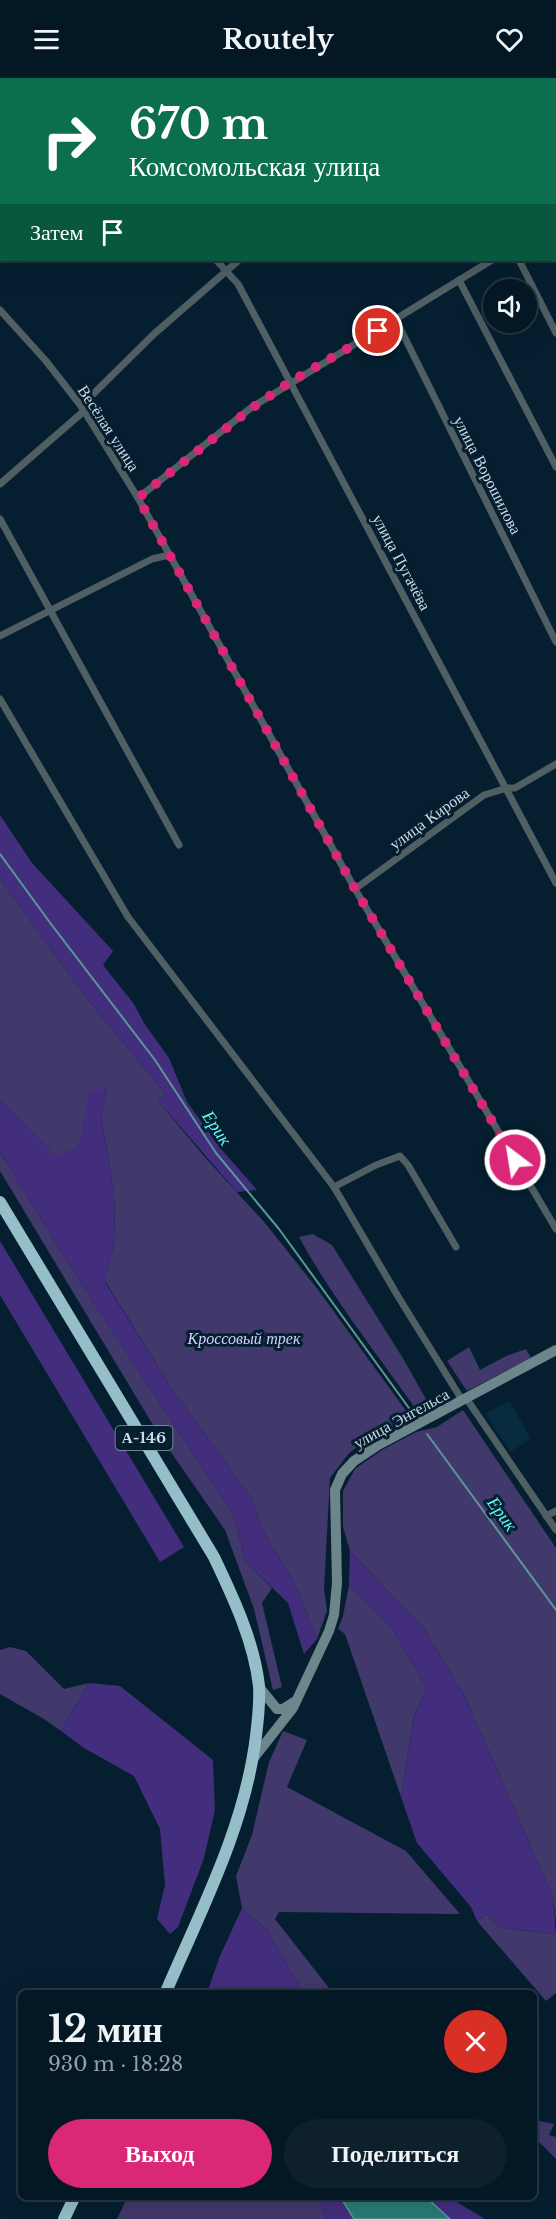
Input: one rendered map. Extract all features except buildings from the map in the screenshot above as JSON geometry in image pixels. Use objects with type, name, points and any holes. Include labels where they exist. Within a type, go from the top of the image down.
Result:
[{"type":"highway","name":"А-146","points":[[0,1202],[214,1557],[232,1595],[253,1655],[259,1687],[254,1759],[243,1804],[227,1850],[167,1990]]},
{"type":"highway","points":[[64,2219],[73,2200]]},
{"type":"street","name":"улица Пугачёва","points":[[217,261],[238,284],[556,883]]},
{"type":"street","points":[[0,483],[83,408],[154,334],[238,261]]},
{"type":"street","points":[[138,498],[252,408],[290,382],[490,261]]},
{"type":"street","points":[[520,261],[556,333]]},
{"type":"street","points":[[459,280],[556,467]]},
{"type":"street","name":"Весёлая улица","points":[[0,310],[46,361],[83,408],[138,498],[355,889],[556,1229]]},
{"type":"street","name":"улица Ворошилова","points":[[396,320],[556,642]]},
{"type":"street","points":[[0,519],[180,845]]},
{"type":"street","points":[[0,636],[152,559],[169,555]]},
{"type":"street","points":[[0,699],[128,917],[334,1187],[399,1298],[464,1399],[556,1530]]},
{"type":"street","name":"улица Кирова","points":[[355,889],[484,795],[515,788],[556,764]]},
{"type":"street","points":[[334,1187],[375,1165],[400,1156],[456,1247]]},
{"type":"street","name":"улица Энгельса","points":[[254,1759],[298,1698],[334,1615],[337,1583],[335,1490],[342,1474],[354,1461],[378,1445],[556,1350]]},
{"type":"street","points":[[546,1516],[556,1511]]},
{"type":"street","points":[[259,1687],[277,1709],[283,1709],[298,1698]]},
{"type":"shaded area","points":[[0,815],[32,863],[113,951],[103,965],[134,1004],[144,1023],[169,1058],[187,1102],[221,1149],[257,1190],[237,1192],[159,1102],[165,1093],[88,1000],[0,879]]},
{"type":"shaded area","points":[[107,1089],[101,1117],[114,1194],[115,1239],[105,1282],[170,1386],[251,1498],[265,1535],[293,1580],[317,1639],[304,1654],[288,1603],[246,1562],[233,1514],[79,1280],[0,1152],[0,1099],[57,1157],[80,1145],[89,1091]]},
{"type":"shaded area","points":[[0,1241],[184,1547],[160,1562],[0,1295]]},
{"type":"shaded area","points":[[509,1401],[531,1438],[511,1452],[485,1414]]},
{"type":"shaded area","points":[[350,1551],[424,1629],[465,1697],[553,1897],[556,1934],[501,1928],[487,1914],[477,1921],[471,1907],[417,1843],[401,1797],[414,1716],[427,1688],[391,1627],[349,1585]]},
{"type":"shaded area","points":[[89,1683],[120,1686],[213,1760],[215,1810],[204,1858],[178,1927],[170,1934],[157,1919],[165,1885],[160,1829],[134,1776],[84,1748],[61,1731]]},
{"type":"shaded area","points":[[242,1908],[267,1930],[301,1990],[208,1990],[220,1956]]},
{"type":"shaded area","points":[[319,2200],[342,2200],[354,2219],[327,2219]]},
{"type":"shaded area","points":[[342,2200],[429,2200],[450,2219],[354,2219]]},
{"type":"shaded area","points":[[429,2200],[453,2200],[485,2219],[450,2219]]},
{"type":"green space","name":"Кроссовый трек","points":[[0,879],[88,1000],[165,1093],[159,1102],[203,1155],[265,1223],[316,1287],[409,1415],[404,1422],[370,1438],[349,1453],[330,1478],[324,1589],[327,1611],[317,1639],[293,1580],[265,1535],[251,1498],[170,1386],[105,1281],[115,1239],[114,1194],[101,1116],[107,1089],[90,1092],[80,1145],[57,1158],[0,1099]]},
{"type":"green space","points":[[0,1152],[79,1280],[233,1514],[246,1562],[272,1588],[262,1603],[282,1687],[273,1690],[254,1609],[225,1530],[159,1435],[0,1171]]},
{"type":"green space","points":[[313,1234],[332,1245],[404,1360],[427,1401],[423,1413],[415,1408],[312,1260],[299,1237]]},
{"type":"green space","points":[[469,1347],[480,1370],[506,1356],[526,1349],[531,1358],[467,1391],[447,1361]]},
{"type":"green space","points":[[463,1410],[556,1548],[556,1923],[553,1897],[465,1697],[424,1629],[350,1551],[343,1527],[343,1491],[355,1469],[382,1450],[416,1432],[437,1427]]},
{"type":"green space","points":[[349,1585],[391,1627],[427,1688],[414,1716],[401,1797],[345,1634],[338,1629]]},
{"type":"green space","points":[[10,1647],[26,1651],[64,1689],[89,1683],[61,1731],[0,1694],[0,1650]]},
{"type":"green space","points":[[283,1731],[307,1740],[287,1787],[406,1851],[460,1914],[279,1912],[275,1919],[331,1990],[301,1990],[267,1930],[242,1908],[236,1876],[252,1835],[269,1762]]},
{"type":"green space","points":[[487,1914],[501,1928],[556,1934],[556,1993],[546,2001],[477,1921]]},
{"type":"green space","points":[[537,2121],[554,2124],[549,2135],[556,2137],[556,2159],[537,2140]]},
{"type":"green space","points":[[126,2200],[319,2200],[327,2219],[117,2219]]},
{"type":"waterway","name":"Ерик","points":[[0,854],[155,1060],[216,1153],[279,1229],[414,1415]]},
{"type":"waterway","name":"Ерик","points":[[427,1434],[556,1610]]},
{"type":"route","points":[[378,331],[290,382],[252,408],[138,498],[355,889],[515,1160]]}]
